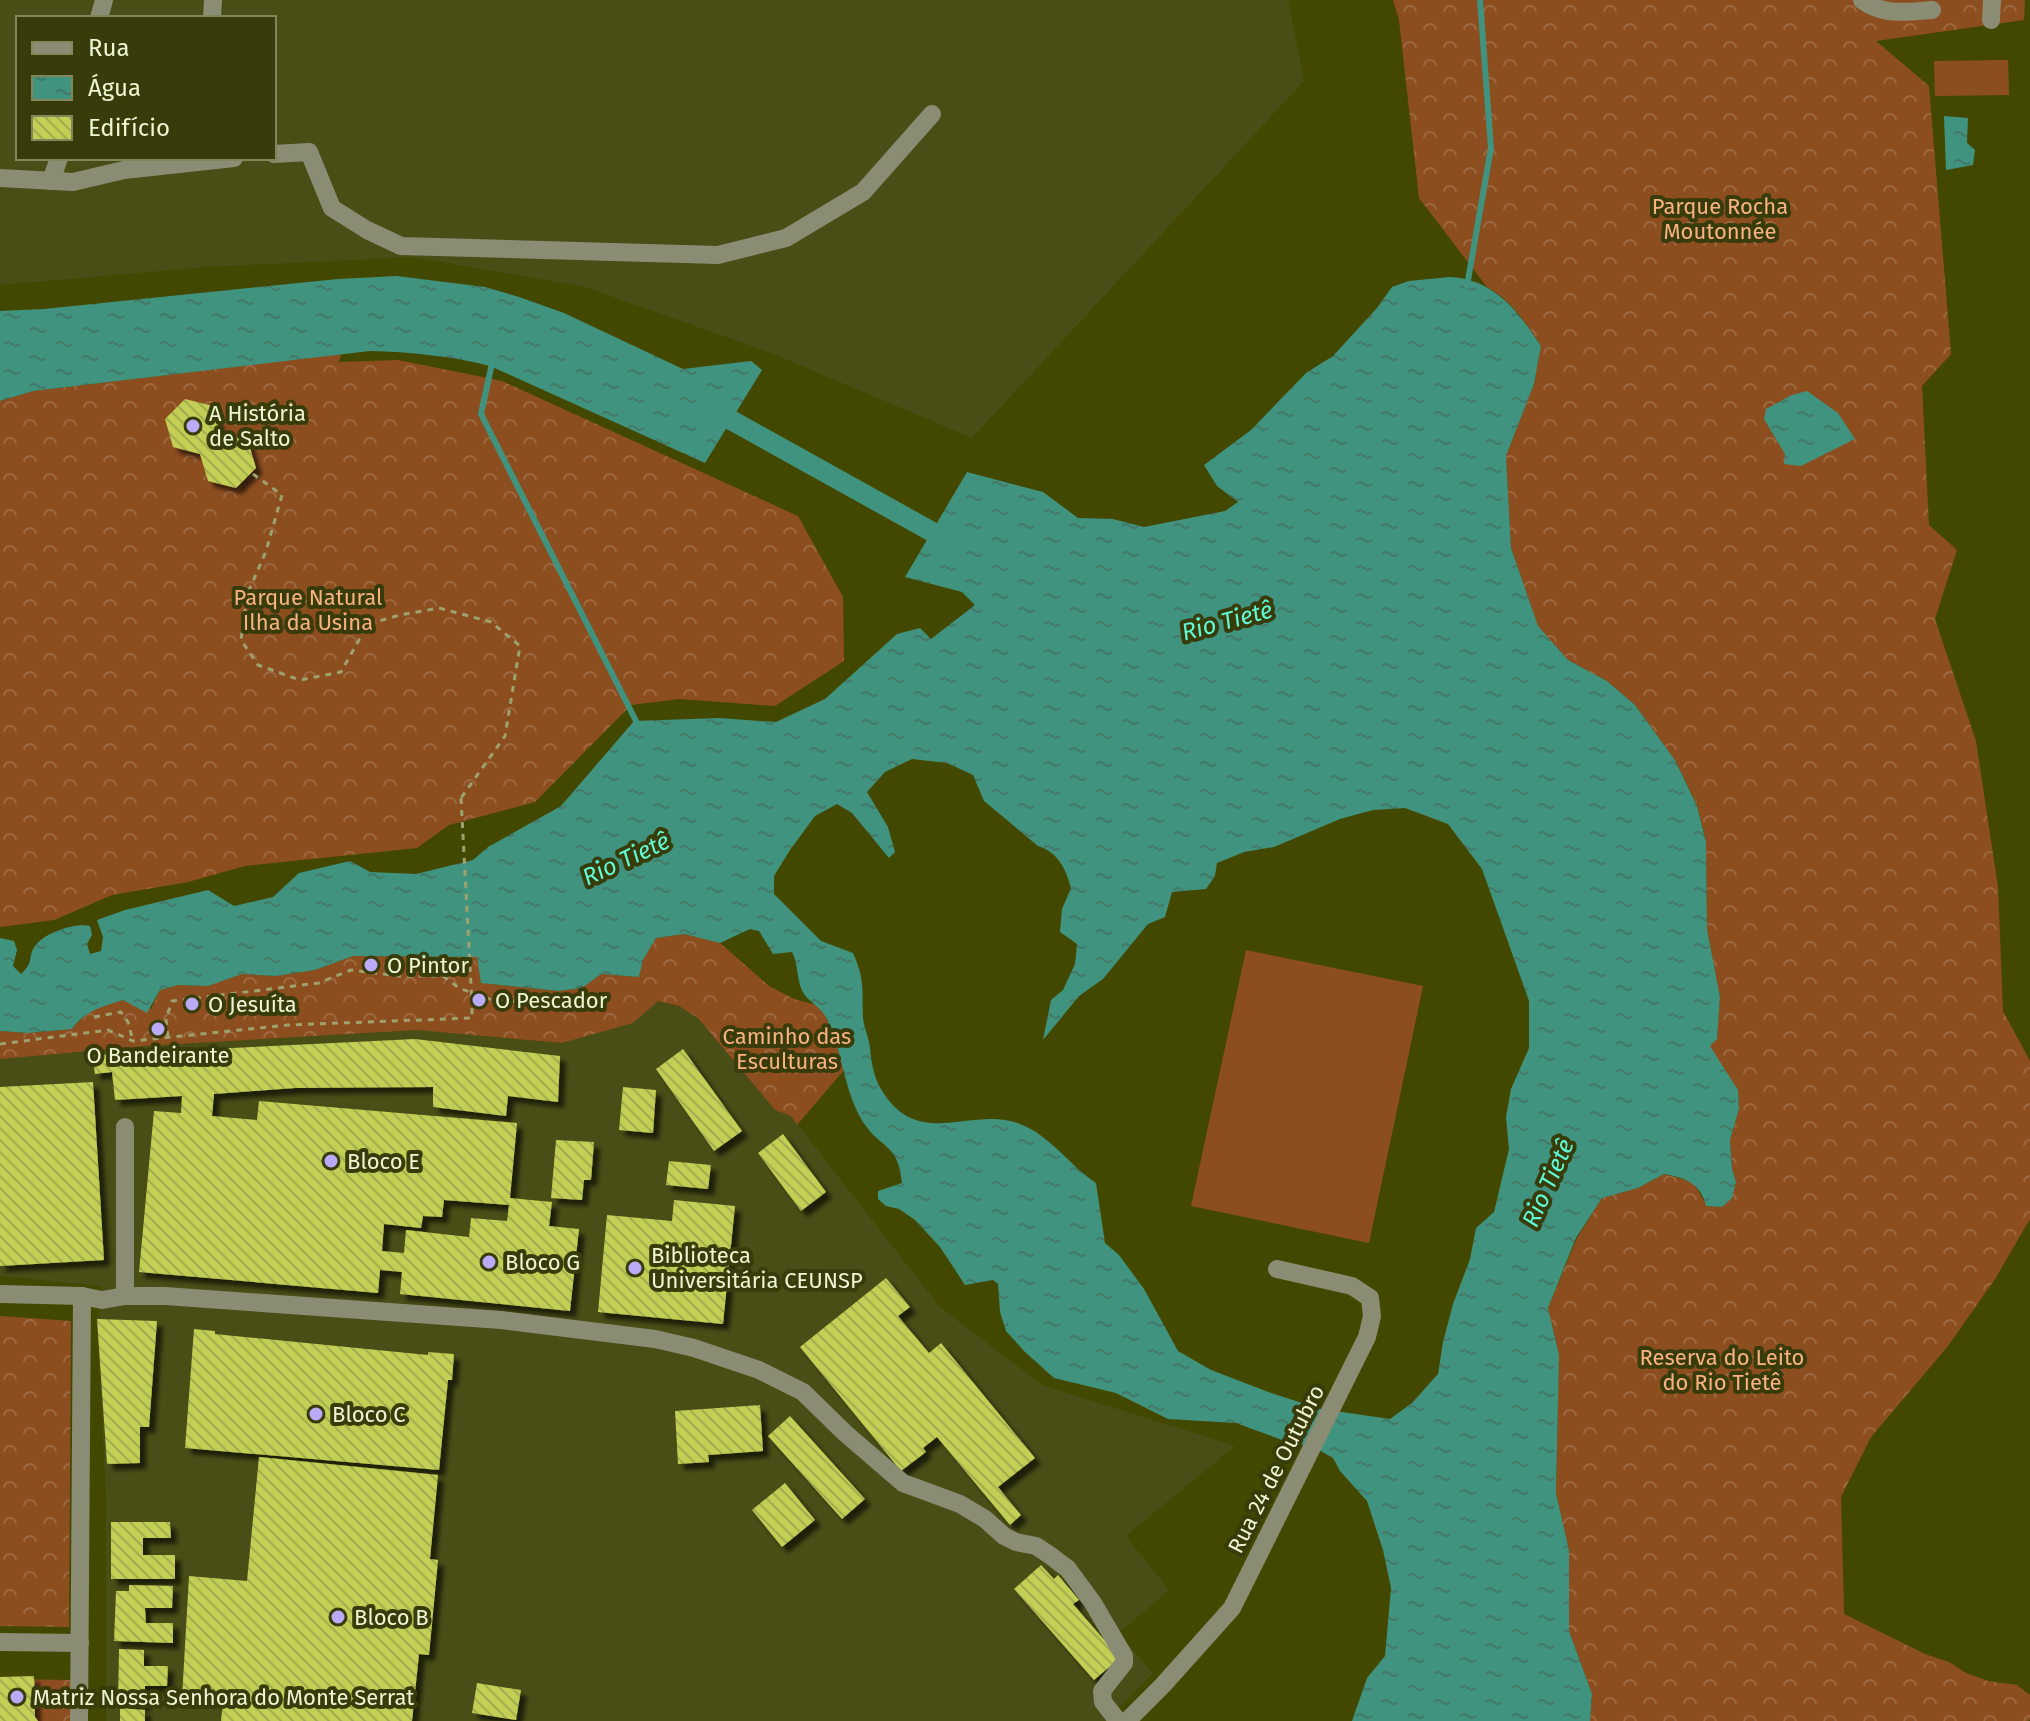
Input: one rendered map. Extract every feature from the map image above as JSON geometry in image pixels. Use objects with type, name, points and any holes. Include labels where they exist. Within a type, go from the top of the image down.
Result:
[{"type":"street","points":[[1862,0],[1873,8],[1899,6],[1932,10]]},
{"type":"street","points":[[1991,20],[1992,0]]},
{"type":"street","points":[[276,154],[309,152],[332,208],[401,246],[718,255],[786,238],[863,192],[932,114]]},
{"type":"street","points":[[51,181],[58,160]]},
{"type":"street","points":[[0,178],[73,182],[124,170],[216,160]]},
{"type":"street","points":[[125,1127],[125,1296]]},
{"type":"street","name":"Rua 24 de Outubro","points":[[1127,1721],[1232,1608],[1367,1337],[1372,1316],[1370,1298],[1352,1286],[1277,1269]]},
{"type":"street","points":[[0,1294],[82,1296],[102,1300],[125,1296],[516,1322],[655,1339],[694,1348],[759,1370],[803,1392],[903,1483],[960,1504],[985,1519],[1004,1536],[1036,1546],[1068,1569],[1093,1603],[1124,1656],[1124,1663],[1102,1691],[1103,1702],[1118,1721]]},
{"type":"street","points":[[79,1721],[82,1296]]},
{"type":"street","points":[[0,1642],[80,1643]]},
{"type":"path","points":[[0,1044],[108,1030],[133,1041],[288,1025],[472,1018],[461,798],[505,736],[520,646],[491,622],[439,608],[368,624],[341,672],[300,680],[258,665],[241,640],[247,595],[266,551],[282,495],[253,474]]},
{"type":"path","points":[[168,1037],[166,1019],[172,1001],[319,983],[351,970],[399,976],[443,976],[459,988],[489,999],[537,1003]]},
{"type":"path","points":[[94,1017],[121,1012],[128,1022],[133,1041]]},
{"type":"shaded area","points":[[0,0],[1288,0],[1304,81],[972,438],[771,353],[585,287],[413,257],[207,267],[0,285]]},
{"type":"shaded area","points":[[657,1001],[679,1006],[698,1018],[775,1110],[791,1116],[940,1307],[1042,1385],[1235,1446],[1126,1536],[1169,1590],[1119,1633],[1153,1673],[1106,1721],[106,1721],[106,1496],[97,1319],[102,1286],[0,1276],[0,1059],[145,1046],[417,1030],[562,1043],[633,1023]]},
{"type":"green space","points":[[1393,0],[2025,0],[2024,20],[1876,41],[1929,86],[1951,354],[1922,386],[1929,525],[1957,550],[1935,619],[1976,741],[1998,887],[2003,1011],[2030,1061],[2030,1219],[1995,1279],[1948,1346],[1871,1437],[1841,1497],[1844,1614],[1925,1654],[1949,1662],[1966,1673],[1988,1681],[2017,1685],[2030,1695],[2028,1721],[1590,1721],[1592,1694],[1569,1631],[1569,1550],[1556,1493],[1559,1355],[1548,1308],[1577,1238],[1602,1198],[1638,1188],[1664,1174],[1693,1182],[1707,1206],[1722,1207],[1736,1182],[1730,1140],[1739,1109],[1738,1091],[1709,1046],[1717,1038],[1720,997],[1707,929],[1706,842],[1697,805],[1675,760],[1635,705],[1607,681],[1568,660],[1538,627],[1511,548],[1506,456],[1534,384],[1541,346],[1511,306],[1487,287],[1419,198],[1399,20]]},
{"type":"green space","points":[[2008,60],[2009,95],[1935,96],[1934,61]]},
{"type":"green space","name":"Parque Natural Ilha da Usina","points":[[341,354],[339,362],[398,360],[502,381],[798,516],[843,597],[844,661],[775,706],[679,699],[631,705],[535,802],[449,825],[417,848],[245,866],[188,882],[112,895],[54,920],[0,927],[0,401],[33,391]]},
{"type":"green space","name":"Caminho das Esculturas","points":[[684,934],[720,943],[769,986],[794,999],[820,1006],[829,1023],[844,1070],[797,1125],[791,1116],[775,1110],[698,1018],[679,1006],[658,1001],[633,1023],[562,1043],[417,1030],[145,1046],[0,1059],[0,1031],[28,1033],[72,1029],[96,1008],[120,1000],[151,1009],[160,990],[178,985],[208,986],[242,974],[276,976],[315,970],[353,956],[478,957],[481,983],[558,991],[582,988],[601,974],[639,977],[643,960],[656,938]]},
{"type":"green space","points":[[1246,950],[1423,986],[1369,1243],[1191,1206]]},
{"type":"green space","points":[[0,1316],[71,1321],[69,1627],[0,1626]]},
{"type":"green space","points":[[0,1679],[71,1680],[71,1721],[0,1721]]},
{"type":"water","points":[[1944,116],[1968,118],[1967,143],[1975,150],[1973,165],[1946,170]]},
{"type":"water","points":[[397,276],[485,287],[519,297],[564,313],[683,369],[751,361],[762,370],[705,463],[490,366],[415,354],[370,351],[33,391],[0,401],[0,311]]},
{"type":"water","name":"Rio Tietê","points":[[1450,277],[1480,284],[1514,309],[1541,346],[1534,384],[1506,456],[1511,548],[1538,626],[1568,660],[1607,681],[1635,705],[1675,760],[1697,806],[1706,842],[1707,929],[1720,997],[1717,1039],[1710,1046],[1738,1090],[1739,1109],[1730,1140],[1736,1182],[1732,1198],[1722,1207],[1706,1206],[1700,1192],[1691,1183],[1664,1174],[1638,1188],[1602,1198],[1576,1238],[1548,1308],[1559,1355],[1556,1493],[1569,1550],[1569,1631],[1592,1694],[1590,1721],[1352,1721],[1367,1678],[1385,1656],[1391,1588],[1367,1501],[1340,1471],[1333,1458],[1312,1446],[1290,1443],[1236,1423],[1168,1419],[1116,1393],[1054,1378],[1025,1352],[1006,1331],[1000,1312],[998,1284],[993,1280],[965,1285],[940,1247],[915,1220],[878,1199],[878,1191],[902,1183],[897,1160],[863,1122],[828,1021],[801,989],[792,952],[773,954],[759,931],[750,929],[720,943],[684,934],[656,938],[643,960],[639,977],[601,974],[582,988],[558,991],[481,983],[477,957],[353,956],[315,970],[276,976],[242,974],[208,986],[178,985],[160,990],[147,1013],[123,1000],[88,1013],[72,1029],[28,1033],[0,1031],[0,938],[14,941],[17,950],[13,966],[21,974],[39,941],[68,927],[90,926],[92,935],[87,944],[90,954],[101,951],[103,937],[97,920],[125,910],[208,890],[234,906],[273,897],[299,873],[350,861],[370,872],[416,874],[473,860],[488,847],[561,806],[634,721],[719,718],[776,722],[825,699],[897,634],[920,628],[931,639],[975,605],[962,592],[905,577],[967,472],[1043,492],[1078,518],[1113,519],[1144,527],[1225,511],[1238,502],[1217,486],[1204,465],[1251,430],[1306,373],[1333,356],[1392,287],[1409,281]],"holes":[[[912,759],[947,763],[973,775],[984,801],[1038,846],[1051,852],[1064,868],[1069,881],[1071,888],[1062,909],[1060,932],[1077,944],[1075,964],[1063,990],[1051,1000],[1043,1040],[1079,996],[1103,979],[1148,924],[1165,917],[1172,892],[1206,889],[1215,876],[1217,863],[1244,852],[1274,847],[1340,819],[1373,810],[1405,808],[1448,824],[1482,869],[1529,1001],[1529,1048],[1511,1089],[1506,1117],[1509,1149],[1494,1212],[1476,1228],[1470,1259],[1443,1342],[1438,1374],[1412,1403],[1390,1419],[1321,1409],[1271,1393],[1211,1370],[1178,1351],[1144,1289],[1119,1255],[1105,1243],[1096,1183],[1051,1143],[1031,1129],[1002,1120],[929,1123],[912,1118],[896,1108],[881,1089],[872,1064],[863,1018],[861,978],[853,953],[821,941],[774,894],[774,876],[815,816],[837,804],[852,813],[889,858],[895,852],[888,827],[867,792],[885,772]]]},
{"type":"water","points":[[1807,391],[1838,413],[1855,439],[1801,466],[1784,464],[1785,454],[1764,419],[1766,409]]},
{"type":"building","points":[[185,399],[213,406],[221,433],[248,441],[256,468],[236,488],[208,481],[200,454],[173,447],[165,419]]},
{"type":"building","points":[[415,1039],[560,1056],[558,1102],[508,1096],[506,1116],[433,1107],[433,1087],[295,1088],[214,1094],[212,1116],[257,1120],[259,1101],[517,1123],[510,1198],[552,1202],[549,1226],[579,1229],[570,1311],[400,1294],[402,1272],[380,1270],[378,1293],[139,1272],[154,1111],[181,1113],[182,1096],[115,1100],[112,1072],[95,1074],[92,1055]],"holes":[[[444,1200],[509,1205],[507,1221],[471,1218],[469,1237],[406,1230],[404,1253],[382,1251],[384,1224],[421,1228],[423,1216],[442,1217]]]},
{"type":"building","points":[[683,1049],[742,1131],[714,1151],[656,1069]]},
{"type":"building","points":[[93,1082],[104,1260],[0,1266],[0,1087]]},
{"type":"building","points":[[623,1087],[656,1090],[653,1133],[619,1130]]},
{"type":"building","points":[[783,1134],[826,1192],[801,1211],[758,1153]]},
{"type":"building","points":[[556,1140],[594,1142],[591,1180],[584,1180],[582,1200],[551,1198]]},
{"type":"building","points":[[669,1161],[711,1165],[708,1189],[666,1185]]},
{"type":"building","points":[[674,1200],[735,1206],[723,1324],[598,1312],[607,1215],[672,1221]]},
{"type":"building","points":[[886,1278],[910,1307],[898,1316],[929,1353],[941,1343],[1035,1458],[998,1487],[1021,1515],[1010,1525],[937,1437],[923,1448],[926,1452],[901,1471],[800,1347]]},
{"type":"building","points":[[97,1319],[157,1321],[149,1427],[140,1427],[140,1463],[107,1464]]},
{"type":"building","name":"Bloco C","points":[[194,1329],[215,1331],[215,1334],[428,1355],[428,1352],[454,1354],[452,1380],[448,1380],[439,1470],[185,1448]]},
{"type":"building","points":[[760,1405],[763,1451],[708,1455],[709,1462],[678,1464],[675,1411]]},
{"type":"building","points":[[790,1416],[865,1499],[842,1519],[768,1436]]},
{"type":"building","name":"Bloco B","points":[[259,1457],[438,1475],[430,1559],[438,1560],[429,1655],[419,1654],[412,1721],[221,1721],[223,1701],[182,1698],[189,1576],[247,1581]]},
{"type":"building","points":[[785,1483],[815,1520],[782,1547],[752,1510]]},
{"type":"building","points":[[111,1522],[170,1522],[171,1538],[143,1538],[143,1555],[175,1555],[175,1579],[111,1579]]},
{"type":"building","points":[[1041,1565],[1054,1579],[1058,1575],[1079,1600],[1073,1604],[1120,1658],[1094,1680],[1014,1589]]},
{"type":"building","points":[[129,1585],[173,1586],[172,1608],[145,1608],[146,1623],[173,1623],[173,1643],[114,1641],[116,1591],[129,1591]]},
{"type":"building","points":[[119,1649],[144,1650],[144,1666],[168,1666],[167,1686],[145,1686],[145,1705],[118,1704]]},
{"type":"building","name":"Matriz Nossa Senhora do Monte Serrat","points":[[34,1676],[35,1717],[38,1721],[0,1721],[0,1677]]},
{"type":"building","points":[[477,1683],[521,1690],[516,1720],[472,1713]]},
{"type":"building","points":[[120,1708],[145,1710],[145,1721],[120,1721]]},
{"type":"waterway","points":[[1467,286],[1491,148],[1480,0]]},
{"type":"waterway","points":[[493,359],[481,414],[640,729]]},
{"type":"waterway","points":[[706,414],[731,420],[954,544]]},
{"type":"place","name":"A História de Salto","points":[[193,426]]},
{"type":"place","name":"O Pintor","points":[[371,965]]},
{"type":"place","name":"O Pescador","points":[[479,1000]]},
{"type":"place","name":"O Jesuíta","points":[[192,1004]]},
{"type":"place","name":"O Bandeirante","points":[[158,1029]]},
{"type":"place","name":"Bloco E","points":[[331,1161]]},
{"type":"place","name":"Bloco G","points":[[489,1262]]},
{"type":"place","name":"Biblioteca Universitária CEUNSP","points":[[635,1268]]},
{"type":"place","name":"Bloco C","points":[[316,1414]]},
{"type":"place","name":"Bloco B","points":[[338,1617]]},
{"type":"place","name":"Matriz Nossa Senhora do Monte Serrat","points":[[17,1697]]},
{"type":"park label","name":"Parque Rocha Moutonnée","points":[[1720,218]]},
{"type":"park label","name":"Reserva do Leito do Rio Tietê","points":[[1722,1370]]}]
